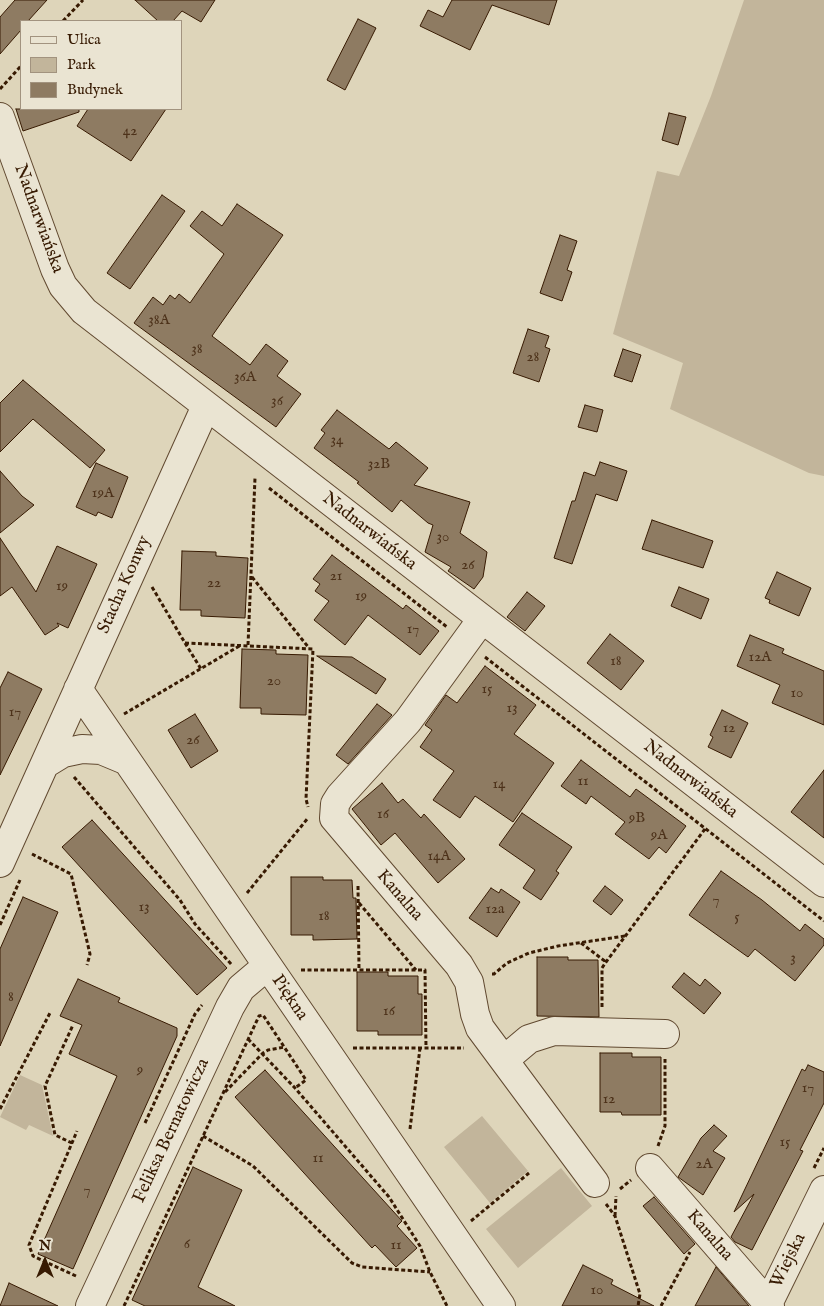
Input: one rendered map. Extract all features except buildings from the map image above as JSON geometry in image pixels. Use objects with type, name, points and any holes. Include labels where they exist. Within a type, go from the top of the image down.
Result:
[{"type":"street","name":"Nadnarwiańska","points":[[0,117],[54,269],[67,292],[84,311],[824,883]]},
{"type":"street","name":"Stacha Konwy","points":[[0,863],[48,761],[78,688],[206,406]]},
{"type":"street","name":"Kanalna","points":[[482,619],[408,721],[340,796],[335,804],[334,818],[464,974],[469,982],[477,1021],[601,1194]]},
{"type":"street","name":"Piękna","points":[[78,688],[125,760],[501,1306]]},
{"type":"street","points":[[48,761],[82,749],[101,750],[125,760]]},
{"type":"street","name":"Feliksa Bernatowicza","points":[[90,1306],[241,988],[267,966]]},
{"type":"street","points":[[504,1060],[530,1039],[542,1033],[561,1030],[602,1032],[665,1046]]},
{"type":"street","name":"Kanalna","points":[[650,1168],[768,1305]]},
{"type":"street","name":"Wiejska","points":[[768,1305],[824,1190]]},
{"type":"path","points":[[64,20],[83,0]]},
{"type":"path","points":[[0,89],[20,67]]},
{"type":"path","points":[[250,474],[365,566],[824,921]]},
{"type":"path","points":[[248,645],[256,478]]},
{"type":"path","points":[[242,899],[312,814],[306,799],[313,649],[310,649],[251,577]]},
{"type":"path","points":[[148,596],[156,578]]},
{"type":"path","points":[[152,587],[201,669]]},
{"type":"path","points":[[185,643],[242,644],[310,649]]},
{"type":"path","points":[[117,718],[242,644]]},
{"type":"path","points":[[48,761],[75,778],[180,900],[195,924],[232,965],[229,972],[259,1016]]},
{"type":"path","points":[[602,1032],[602,968],[705,829]]},
{"type":"path","points":[[32,854],[71,874],[90,954],[87,965]]},
{"type":"path","points":[[358,884],[359,970]]},
{"type":"path","points":[[358,902],[416,970]]},
{"type":"path","points":[[464,974],[474,970],[494,974],[507,963],[529,953],[625,936]]},
{"type":"path","points":[[580,943],[606,962]]},
{"type":"path","points":[[300,970],[425,970],[426,1048]]},
{"type":"path","points":[[0,1110],[51,1011]]},
{"type":"path","points":[[259,1016],[263,1015],[306,1080],[295,1088]]},
{"type":"path","points":[[124,1306],[259,1016]]},
{"type":"path","points":[[72,1025],[45,1086],[55,1135],[72,1143]]},
{"type":"path","points":[[352,1048],[458,1049],[471,1046],[487,1037]]},
{"type":"path","points":[[248,1039],[295,1088],[389,1197],[420,1246],[430,1272],[447,1306]]},
{"type":"path","points":[[615,1216],[616,1192],[650,1168],[665,1126],[665,1046]]},
{"type":"path","points":[[222,1094],[263,1053],[268,1050],[285,1047]]},
{"type":"path","points":[[409,1134],[420,1048]]},
{"type":"path","points":[[76,1276],[33,1256],[29,1245],[77,1131]]},
{"type":"path","points":[[202,1136],[253,1166],[352,1263],[362,1267],[430,1272]]},
{"type":"path","points":[[465,1226],[530,1173]]},
{"type":"path","points":[[601,1194],[615,1216],[640,1294],[640,1305]]},
{"type":"path","points":[[660,1306],[687,1255],[709,1235]]},
{"type":"green space","points":[[744,0],[824,0],[824,476],[809,473],[670,409],[683,363],[613,334],[657,171],[679,176],[711,96]]},
{"type":"green space","points":[[20,1075],[42,1085],[53,1136],[29,1125],[26,1130],[0,1117]]},
{"type":"green space","points":[[482,1116],[528,1171],[490,1203],[444,1147]]},
{"type":"green space","points":[[561,1168],[592,1206],[518,1268],[486,1229]]}]
